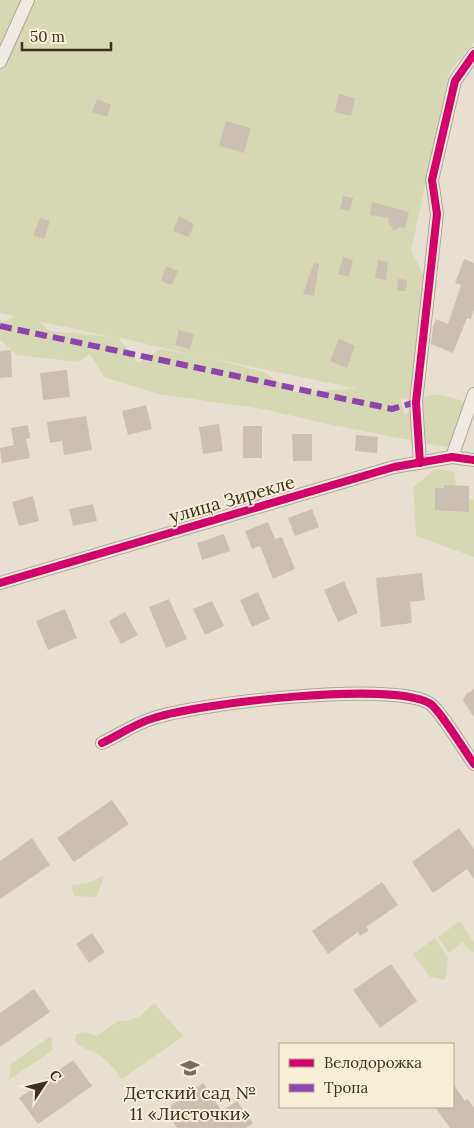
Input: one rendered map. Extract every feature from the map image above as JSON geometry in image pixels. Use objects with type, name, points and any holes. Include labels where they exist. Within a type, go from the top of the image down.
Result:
[{"type":"street","points":[[0,62],[28,0]]},
{"type":"street","points":[[420,463],[416,402],[437,214],[432,180],[456,81],[474,54]]},
{"type":"street","points":[[452,458],[474,394]]},
{"type":"street","name":"улица Зирекле","points":[[0,583],[394,467],[452,458],[474,460]]},
{"type":"street","points":[[102,743],[153,718],[197,708],[309,695],[400,695],[430,703],[474,764]]},
{"type":"green space","points":[[0,0],[474,0],[474,42],[449,73],[411,251],[427,282],[412,400],[400,398],[405,415],[420,401],[432,395],[446,396],[466,402],[451,448],[332,425],[263,409],[158,394],[104,377],[90,354],[78,362],[17,355],[0,340],[0,319],[2,323],[15,316],[0,313]],"holes":[[[41,322],[113,337],[49,331]],[[120,338],[194,355],[160,349],[138,363]],[[205,357],[358,389],[294,392],[264,372]]]},
{"type":"green space","points":[[436,469],[454,471],[457,496],[474,500],[474,557],[416,536],[413,487]]},
{"type":"green space","points":[[104,875],[97,897],[74,896],[71,885],[88,883]]},
{"type":"green space","points":[[460,921],[474,942],[474,952],[470,951],[463,942],[449,953],[438,937]]},
{"type":"green space","points":[[435,938],[448,958],[445,980],[430,977],[413,954]]},
{"type":"green space","points":[[154,1003],[183,1036],[122,1079],[106,1060],[75,1041],[76,1034],[86,1032],[97,1036],[118,1021],[128,1021],[140,1016]]},
{"type":"green space","points":[[51,1036],[53,1050],[9,1080],[11,1064]]},
{"type":"building","points":[[339,94],[355,98],[351,116],[335,112]]},
{"type":"building","points":[[97,99],[111,105],[107,117],[92,112]]},
{"type":"building","points":[[226,121],[251,128],[244,153],[219,146]]},
{"type":"building","points":[[343,196],[353,198],[350,211],[340,209]]},
{"type":"building","points":[[372,202],[409,212],[405,228],[400,227],[394,231],[388,222],[389,218],[370,215]]},
{"type":"building","points":[[179,216],[194,224],[189,237],[173,231]]},
{"type":"building","points":[[40,218],[50,221],[44,239],[33,235]]},
{"type":"building","points":[[343,257],[353,260],[349,277],[338,274]]},
{"type":"building","points":[[464,259],[474,263],[474,310],[471,319],[467,318],[453,353],[431,344],[433,326],[436,319],[448,324],[461,285],[455,283]]},
{"type":"building","points":[[378,260],[388,262],[386,280],[375,278]]},
{"type":"building","points":[[314,263],[319,264],[314,296],[303,294]]},
{"type":"building","points":[[166,266],[178,271],[172,285],[161,281]]},
{"type":"building","points":[[398,279],[407,280],[406,291],[397,291]]},
{"type":"building","points":[[179,330],[194,334],[190,349],[175,345]]},
{"type":"building","points":[[339,339],[355,346],[347,368],[330,361]]},
{"type":"building","points":[[11,350],[12,377],[0,378],[0,351]]},
{"type":"building","points":[[67,370],[70,397],[43,400],[40,373]]},
{"type":"building","points":[[146,405],[152,429],[128,435],[122,411]]},
{"type":"building","points":[[86,416],[92,450],[64,455],[62,441],[50,443],[47,422]]},
{"type":"building","points":[[219,424],[223,451],[203,454],[199,427]]},
{"type":"building","points":[[28,425],[30,438],[26,439],[30,458],[2,463],[0,448],[14,445],[11,428]]},
{"type":"building","points":[[243,426],[262,426],[262,458],[243,458]]},
{"type":"building","points":[[292,434],[312,434],[312,461],[293,461]]},
{"type":"building","points":[[356,435],[378,437],[377,453],[355,451]]},
{"type":"building","points":[[444,485],[469,486],[469,512],[435,510],[435,488],[444,488]]},
{"type":"building","points":[[33,496],[39,521],[19,526],[12,502]]},
{"type":"building","points":[[93,504],[97,521],[73,526],[69,509]]},
{"type":"building","points":[[312,509],[319,527],[295,536],[288,518]]},
{"type":"building","points":[[268,522],[275,539],[282,537],[295,569],[273,579],[260,546],[252,549],[245,531]]},
{"type":"building","points":[[224,534],[230,551],[202,560],[197,543]]},
{"type":"building","points":[[422,573],[425,600],[410,602],[412,623],[381,627],[376,578]]},
{"type":"building","points":[[344,581],[358,613],[338,622],[324,590]]},
{"type":"building","points":[[258,592],[270,619],[252,627],[240,600]]},
{"type":"building","points":[[169,599],[187,639],[166,648],[149,607]]},
{"type":"building","points":[[212,601],[224,626],[205,635],[193,609]]},
{"type":"building","points":[[65,609],[77,638],[48,650],[36,621]]},
{"type":"building","points":[[125,612],[138,635],[121,644],[109,621]]},
{"type":"building","points":[[474,689],[474,717],[463,701],[466,694]]},
{"type":"building","points":[[112,800],[129,824],[74,862],[57,838]]},
{"type":"building","points":[[459,828],[474,849],[474,879],[467,869],[433,893],[412,862]]},
{"type":"building","points":[[32,838],[50,865],[0,899],[0,861]]},
{"type":"building","points":[[382,882],[398,905],[366,927],[369,930],[360,936],[358,932],[328,954],[312,931]]},
{"type":"building","points":[[92,933],[105,952],[89,963],[76,944]]},
{"type":"building","points":[[391,964],[417,1001],[380,1028],[353,990]]},
{"type":"building","points":[[34,989],[50,1012],[0,1047],[0,1013]]},
{"type":"building","points":[[73,1060],[92,1086],[38,1124],[19,1098]]},
{"type":"building","points":[[203,1083],[222,1111],[237,1101],[253,1123],[246,1128],[177,1128],[165,1110]]},
{"type":"building","points":[[454,1085],[465,1101],[468,1099],[474,1108],[474,1128],[450,1128],[436,1108],[454,1108]]},
{"type":"marked path","points":[[0,326],[392,409],[416,402]]},
{"type":"cycle path","points":[[420,463],[416,402],[437,214],[432,180],[455,81],[474,54]]},
{"type":"cycle path","points":[[0,583],[394,467],[452,457],[474,460]]},
{"type":"cycle path","points":[[102,743],[141,723],[177,712],[211,706],[294,697],[376,694],[408,697],[429,703],[445,721],[474,764]]},
{"type":"place","name":"Детский сад № 11 «Листочки»","points":[[190,1068]]}]
